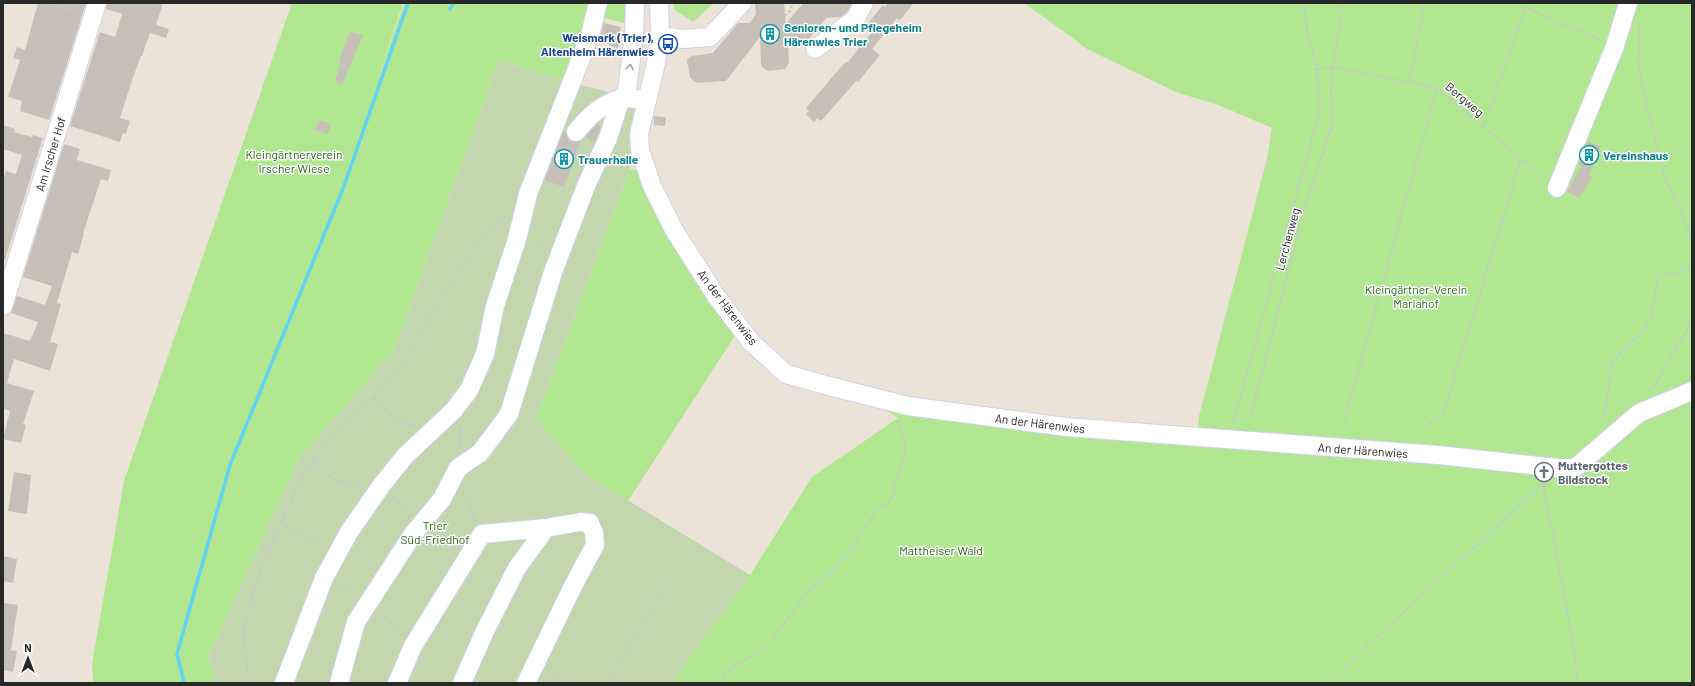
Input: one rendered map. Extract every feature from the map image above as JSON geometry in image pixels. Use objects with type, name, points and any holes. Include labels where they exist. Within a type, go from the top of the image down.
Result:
[{"type":"street","points":[[284,683],[324,578],[349,532],[381,486],[405,456],[454,410],[469,390],[485,354],[495,306],[517,239],[528,194],[590,36],[598,3]]},
{"type":"street","points":[[339,683],[356,622],[374,604],[413,534],[442,499],[458,468],[480,453],[509,414],[552,272],[586,186],[608,138],[623,98],[634,36],[635,3]]},
{"type":"street","name":"An der Härenwies","points":[[659,3],[660,36],[656,63],[642,122],[640,139],[640,150],[652,186],[674,230],[716,296],[751,342],[786,374],[908,406],[1066,427],[1438,455],[1558,468],[1575,468],[1639,413],[1692,391]]},
{"type":"street","points":[[660,36],[684,39],[710,37],[742,3]]},
{"type":"street","points":[[815,49],[855,19],[864,3]]},
{"type":"street","points":[[1557,188],[1615,46],[1628,3]]},
{"type":"street","name":"Am Irscher Hof","points":[[3,306],[95,10]]},
{"type":"street","points":[[576,132],[586,119],[604,104],[623,98],[648,101]]},
{"type":"street","points":[[397,683],[413,646],[482,534],[546,528],[580,522],[590,523],[594,533],[595,545],[573,586],[526,683]]},
{"type":"street","points":[[462,683],[485,631],[517,568],[546,528]]},
{"type":"path","points":[[50,3],[95,10]]},
{"type":"path","points":[[785,16],[791,10],[792,3]]},
{"type":"path","points":[[1228,440],[1319,114],[1317,70],[1308,36],[1303,3]]},
{"type":"path","name":"Lerchenweg","points":[[1251,415],[1305,208],[1331,130],[1332,67],[1342,3]]},
{"type":"path","points":[[1409,82],[1425,3]]},
{"type":"path","points":[[1484,127],[1525,7],[1615,46]]},
{"type":"path","points":[[1638,21],[1640,27],[1640,76],[1664,175],[1692,238]]},
{"type":"path","name":"Bergweg","points":[[1317,70],[1332,67],[1437,88],[1557,188]]},
{"type":"path","points":[[1344,422],[1437,88]]},
{"type":"path","points":[[1426,427],[1444,412],[1521,158]]},
{"type":"path","points":[[249,683],[243,632],[260,569],[304,472],[333,437],[374,397],[402,366],[435,307],[474,249],[507,216]]},
{"type":"path","points":[[1690,235],[1692,250]]},
{"type":"path","points":[[1619,430],[1604,418],[1612,363],[1650,322],[1658,275],[1680,272],[1692,263]]},
{"type":"path","points":[[1639,413],[1692,319]]},
{"type":"path","points":[[374,397],[387,412],[410,426],[417,423]]},
{"type":"path","points":[[720,683],[726,672],[767,647],[807,593],[840,564],[877,510],[891,500],[905,452],[904,439],[899,423],[888,400]]},
{"type":"path","points":[[454,410],[458,417],[461,440],[458,468],[460,484],[470,503],[474,519],[482,534]]},
{"type":"path","points":[[1331,683],[1359,653],[1543,485],[1558,468]]},
{"type":"path","points":[[1543,485],[1572,636],[1578,683]]},
{"type":"path","points":[[281,522],[303,536],[326,545],[349,532]]},
{"type":"path","points":[[340,584],[374,604],[395,629]]},
{"type":"path","points":[[607,683],[664,588]]},
{"type":"path","points":[[538,657],[566,683]]},
{"type":"green space","name":"Kleingärtnerverein Irscher Wiese","points":[[292,3],[403,3],[369,106],[404,3],[595,3],[569,82],[499,60],[394,350],[299,458],[208,657],[216,683],[93,683],[92,664],[124,481]]},
{"type":"green space","points":[[602,3],[630,3],[632,25],[599,17]]},
{"type":"green space","points":[[673,3],[714,3],[693,22],[675,10]]},
{"type":"green space","name":"Mattheiser Wald","points":[[1024,3],[1605,3],[1630,6],[1643,3],[1692,3],[1692,683],[672,683],[750,575],[812,477],[898,418],[880,407],[1197,434],[1199,416],[1267,159],[1272,128],[1216,104],[1178,93],[1087,49]]},
{"type":"green space","name":"Trier Süd-Friedhof","points":[[499,60],[572,83],[618,94],[641,104],[630,169],[536,418],[585,474],[750,575],[672,683],[216,683],[208,657],[299,458],[394,350]]},
{"type":"green space","points":[[630,169],[642,172],[736,334],[628,501],[585,474],[536,418]]},
{"type":"building","points":[[38,3],[86,3],[49,120],[20,111],[22,101],[8,97],[20,60],[13,58],[17,47],[25,50]]},
{"type":"building","points":[[107,3],[163,3],[156,25],[169,29],[166,38],[150,33],[132,80],[120,118],[130,121],[126,134],[123,133],[120,142],[70,126],[100,32],[115,37],[122,14],[106,9]]},
{"type":"building","name":"Senioren- und Pflegeheim Härenwies Trier","points":[[755,3],[784,3],[786,24],[803,3],[852,3],[847,12],[840,17],[826,18],[804,45],[788,46],[789,63],[785,69],[768,71],[761,66],[760,37],[726,81],[697,83],[690,78],[687,60],[692,56],[713,53],[738,23],[750,23],[756,14]]},
{"type":"building","points":[[888,3],[914,3],[900,20],[897,18],[872,49],[880,55],[858,82],[857,80],[821,121],[817,118],[814,122],[806,114],[809,111],[806,108],[840,68],[846,62],[847,63],[871,33],[864,28],[883,5],[885,7]]},
{"type":"building","points":[[604,23],[621,27],[619,34],[622,35],[618,48],[605,42],[601,33]]},
{"type":"building","points":[[350,32],[363,35],[342,85],[335,82],[341,61],[339,60]]},
{"type":"building","points":[[654,116],[666,117],[665,126],[654,125]]},
{"type":"building","points":[[319,120],[331,124],[328,134],[315,130]]},
{"type":"building","points":[[597,124],[601,126],[595,142],[585,137]]},
{"type":"building","points":[[3,125],[15,129],[14,132],[32,137],[33,135],[43,138],[5,260],[3,259],[3,180],[6,171],[16,174],[22,155],[3,149]]},
{"type":"building","name":"Trauerhalle","points":[[563,132],[566,133],[570,140],[575,142],[581,141],[564,187],[545,180]]},
{"type":"building","points":[[1588,141],[1601,147],[1589,175],[1592,177],[1580,198],[1567,192],[1581,166],[1578,164]]},
{"type":"building","points":[[64,144],[80,149],[77,160],[111,170],[108,181],[101,179],[83,233],[84,234],[78,254],[72,252],[57,303],[61,304],[50,342],[58,344],[50,371],[14,359],[7,383],[34,391],[23,424],[26,425],[21,443],[3,439],[10,411],[3,409],[3,333],[30,341],[38,322],[11,313],[17,296],[45,305],[52,286],[23,277]]},
{"type":"building","points":[[14,472],[31,475],[27,514],[8,511]]},
{"type":"building","points":[[3,556],[17,559],[13,583],[3,581]]},
{"type":"building","points":[[3,603],[18,605],[11,650],[17,651],[13,672],[3,670]]},
{"type":"waterway","points":[[184,683],[177,654],[230,465],[344,186],[408,3]]},
{"type":"waterway","points":[[450,9],[454,3]]},
{"type":"place","name":"Senioren- und Pflegeheim Härenwies Trier","points":[[770,34]]},
{"type":"place","name":"Weismark (Trier), Altenheim Härenwies","points":[[668,44]]},
{"type":"place","name":"Vereinshaus","points":[[1589,155]]},
{"type":"place","name":"Trauerhalle","points":[[564,159]]},
{"type":"place","name":"Muttergottes Bildstock","points":[[1544,472]]},
{"type":"park label","name":"Kleingärtner-Verein Mariahof","points":[[1416,296]]}]
